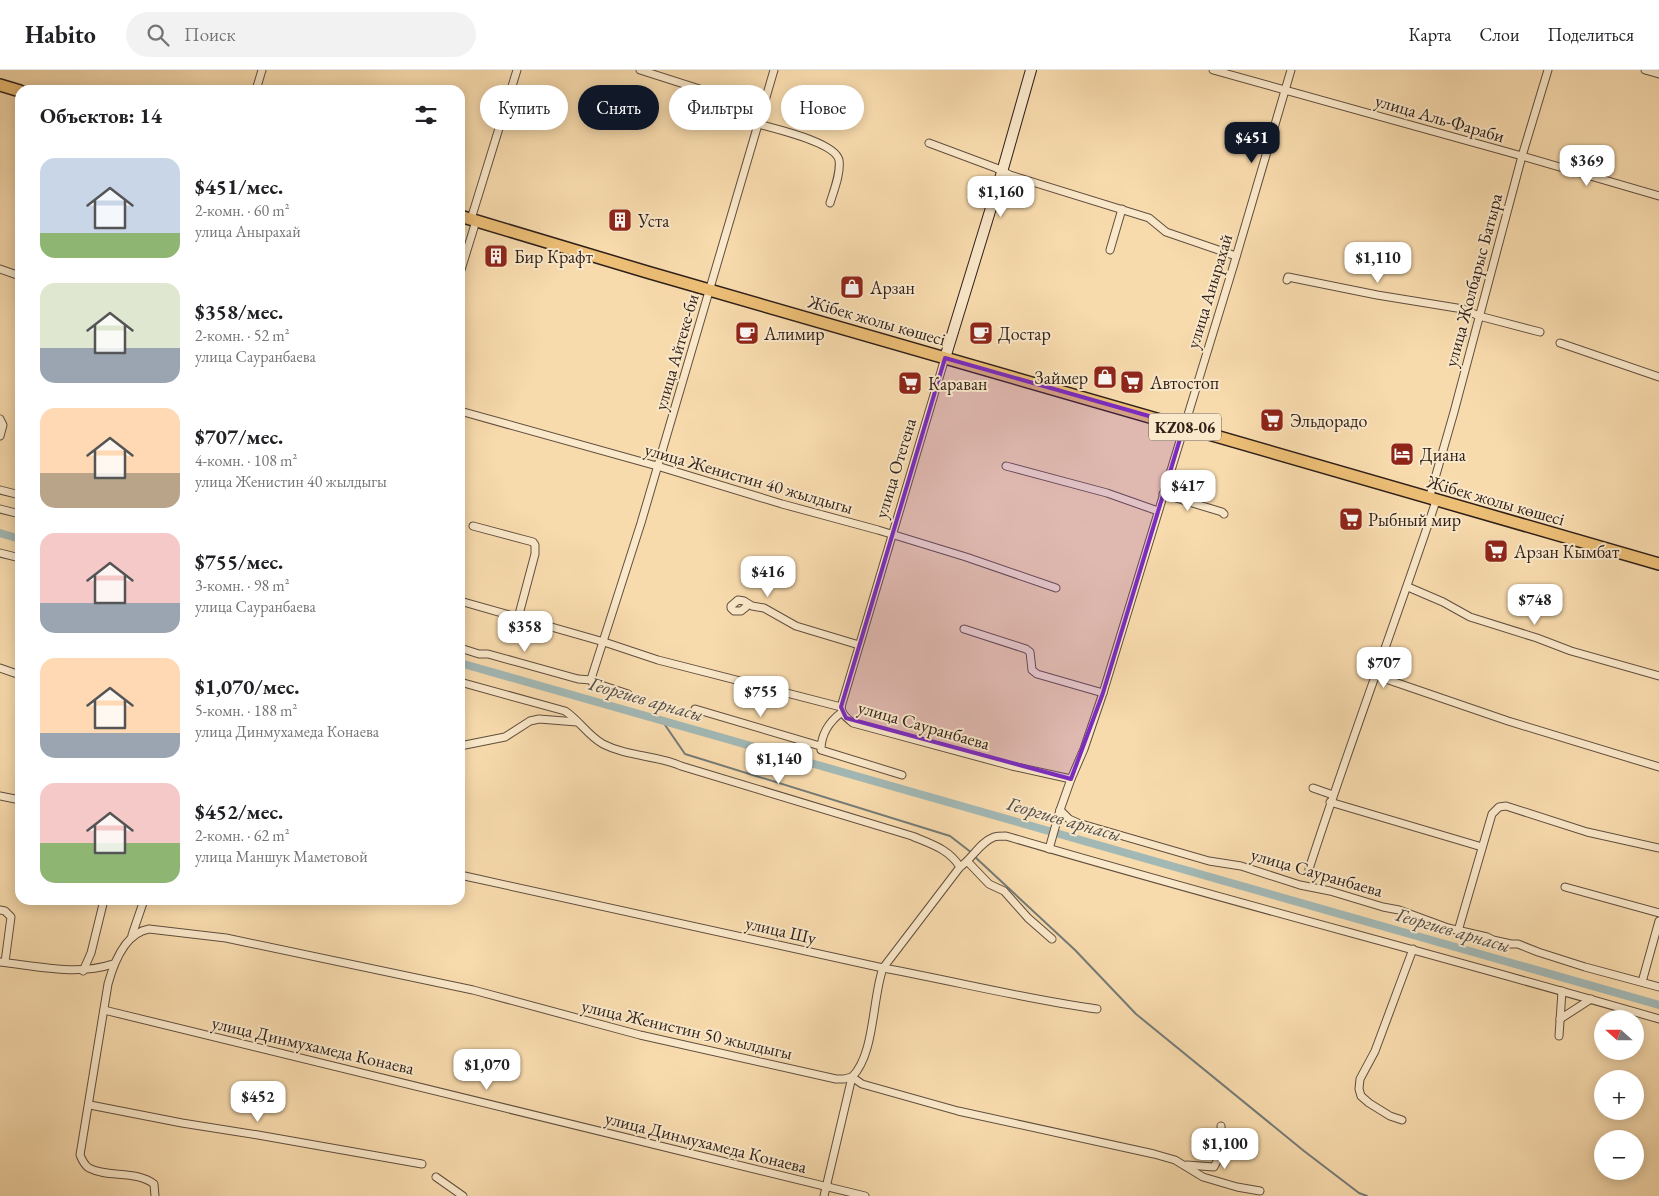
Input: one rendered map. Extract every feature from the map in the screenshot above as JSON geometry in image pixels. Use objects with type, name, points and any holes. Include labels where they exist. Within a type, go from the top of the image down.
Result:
[{"type":"highway","points":[[0,85],[15,90]]},
{"type":"highway","name":"Жібек жолы көшесі","points":[[469,218],[1432,500],[1659,564]]},
{"type":"main road","name":"улица Отегена","points":[[945,358],[1031,70]]},
{"type":"street","points":[[258,85],[262,70]]},
{"type":"street","points":[[465,242],[469,218],[517,70]]},
{"type":"street","points":[[640,70],[687,85]]},
{"type":"street","name":"улица Айтеке-би","points":[[769,85],[774,70]]},
{"type":"street","name":"улица Аль-Фараби","points":[[1213,70],[1659,196]]},
{"type":"street","name":"улица Анырахай","points":[[1049,849],[1059,813],[1103,693],[1291,70]]},
{"type":"street","name":"улица Жолбарыс Батыра","points":[[1309,869],[1331,799],[1408,587],[1522,156],[1548,70]]},
{"type":"street","points":[[1644,70],[1659,74]]},
{"type":"street","points":[[771,128],[826,146],[836,154],[839,159],[838,172],[830,202]]},
{"type":"street","name":"улица Айтеке-би","points":[[591,680],[710,290],[756,130]]},
{"type":"street","points":[[929,143],[982,162],[1002,172],[1149,218],[1166,232],[1236,256]]},
{"type":"street","points":[[1110,250],[1122,209]]},
{"type":"street","points":[[0,268],[15,274]]},
{"type":"street","points":[[1287,280],[1288,277],[1377,295],[1463,309],[1479,316],[1540,332]]},
{"type":"street","points":[[1560,343],[1659,377]]},
{"type":"street","name":"улица Отегена","points":[[842,710],[859,645],[945,358]]},
{"type":"street","name":"улица Женистин 40 жылдыгы","points":[[465,412],[892,535],[966,557],[1056,588]]},
{"type":"street","points":[[0,419],[3,425],[0,436]]},
{"type":"street","points":[[1006,466],[1107,494],[1158,511]]},
{"type":"street","points":[[0,490],[15,494]]},
{"type":"street","points":[[1164,494],[1224,514]]},
{"type":"street","points":[[0,509],[15,513]]},
{"type":"street","points":[[473,526],[535,544],[535,554],[518,618]]},
{"type":"street","points":[[0,553],[15,557]]},
{"type":"street","points":[[1408,587],[1443,602],[1470,617],[1571,651],[1659,676]]},
{"type":"street","name":"улица Сауранбаева","points":[[465,602],[604,642],[658,660],[842,710],[854,723],[1012,766],[1071,779]]},
{"type":"street","points":[[747,604],[764,608],[796,626],[859,645]]},
{"type":"street","points":[[964,629],[1026,649],[1030,652],[1032,670],[1037,674],[1103,693]]},
{"type":"street","points":[[465,650],[479,654],[488,654],[578,679],[591,680],[597,684],[628,694]]},
{"type":"street","points":[[0,668],[15,673]]},
{"type":"street","points":[[1376,676],[1508,721],[1659,767]]},
{"type":"street","points":[[465,683],[565,711],[601,743],[616,750],[668,760],[682,766],[912,836],[946,851],[960,867]]},
{"type":"street","points":[[695,709],[820,746],[821,750],[902,775]]},
{"type":"street","points":[[820,746],[830,722],[842,710]]},
{"type":"street","points":[[465,745],[505,737],[530,721],[539,719],[577,722]]},
{"type":"street","points":[[1313,788],[1331,799],[1482,848]]},
{"type":"street","points":[[0,796],[15,799]]},
{"type":"street","points":[[1458,931],[1492,814],[1499,807],[1506,806],[1587,832],[1659,848]]},
{"type":"street","name":"улица Сауранбаева","points":[[1059,813],[1078,823],[1209,861],[1227,863],[1383,908],[1399,910],[1458,931],[1518,944],[1585,967],[1659,987]]},
{"type":"street","points":[[824,1196],[852,1077],[860,1068],[864,1058],[878,983],[883,968],[960,867],[968,862],[983,845],[994,837],[1006,836],[1659,1019]]},
{"type":"street","points":[[968,862],[989,884],[1004,891],[1028,918],[1052,939]]},
{"type":"street","name":"улица Шу","points":[[465,876],[883,968],[936,977],[1048,1002],[1097,1009]]},
{"type":"street","points":[[1565,887],[1659,913]]},
{"type":"street","points":[[83,970],[91,953],[103,905]]},
{"type":"street","points":[[142,905],[132,935],[113,964],[80,1155],[83,1163],[90,1168],[150,1180],[154,1184],[155,1196]]},
{"type":"street","points":[[0,910],[5,911],[11,917],[2,962],[83,970],[98,969],[113,964]]},
{"type":"street","points":[[1642,982],[1659,921]]},
{"type":"street","name":"улица Женистин 50 жылдыгы","points":[[132,935],[140,930],[149,929],[226,938],[473,990],[640,1035],[826,1077],[844,1080],[852,1077],[862,1084],[958,1111],[1154,1154],[1187,1165],[1194,1172],[1203,1176],[1237,1187],[1260,1191]]},
{"type":"street","points":[[1402,1120],[1390,1116],[1369,1103],[1361,1096],[1359,1089],[1360,1079],[1375,1051],[1413,949]]},
{"type":"street","points":[[1559,1036],[1562,991]]},
{"type":"street","points":[[1560,1019],[1591,999]]},
{"type":"street","name":"улица Динмухамеда Конаева","points":[[104,1010],[475,1099],[865,1196]]},
{"type":"street","points":[[90,1105],[182,1123],[422,1164]]},
{"type":"street","points":[[1187,1165],[1214,1167],[1222,1151],[1222,1126]]},
{"type":"street","points":[[436,1177],[463,1196]]},
{"type":"highlighted area","points":[[945,358],[1184,426],[1103,693],[1071,779],[846,718],[841,707]]},
{"type":"waterway","name":"Георгиев арнасы","points":[[0,533],[15,538]]},
{"type":"waterway","name":"Георгиев арнасы","points":[[465,664],[1659,1005]]},
{"type":"waterway","points":[[663,722],[685,754],[950,836],[972,853]]},
{"type":"waterway","points":[[975,857],[1075,950],[1136,1014],[1304,1151],[1359,1193],[1367,1196]]},
{"type":"place","name":"Уста","points":[[620,220]]},
{"type":"place","name":"Бир Крафт","points":[[496,256]]},
{"type":"place","name":"Арзан","points":[[852,287]]},
{"type":"place","name":"Алимир","points":[[747,333]]},
{"type":"place","name":"Достар","points":[[981,333]]},
{"type":"place","name":"Займер","points":[[1105,377]]},
{"type":"place","name":"Автостоп","points":[[1132,382]]},
{"type":"place","name":"Караван","points":[[910,383]]},
{"type":"place","name":"Эльдорадо","points":[[1272,420]]},
{"type":"place","name":"Диана","points":[[1402,454]]},
{"type":"place","name":"Рыбный мир","points":[[1351,519]]},
{"type":"place","name":"Арзан Кымбат","points":[[1496,551]]}]
